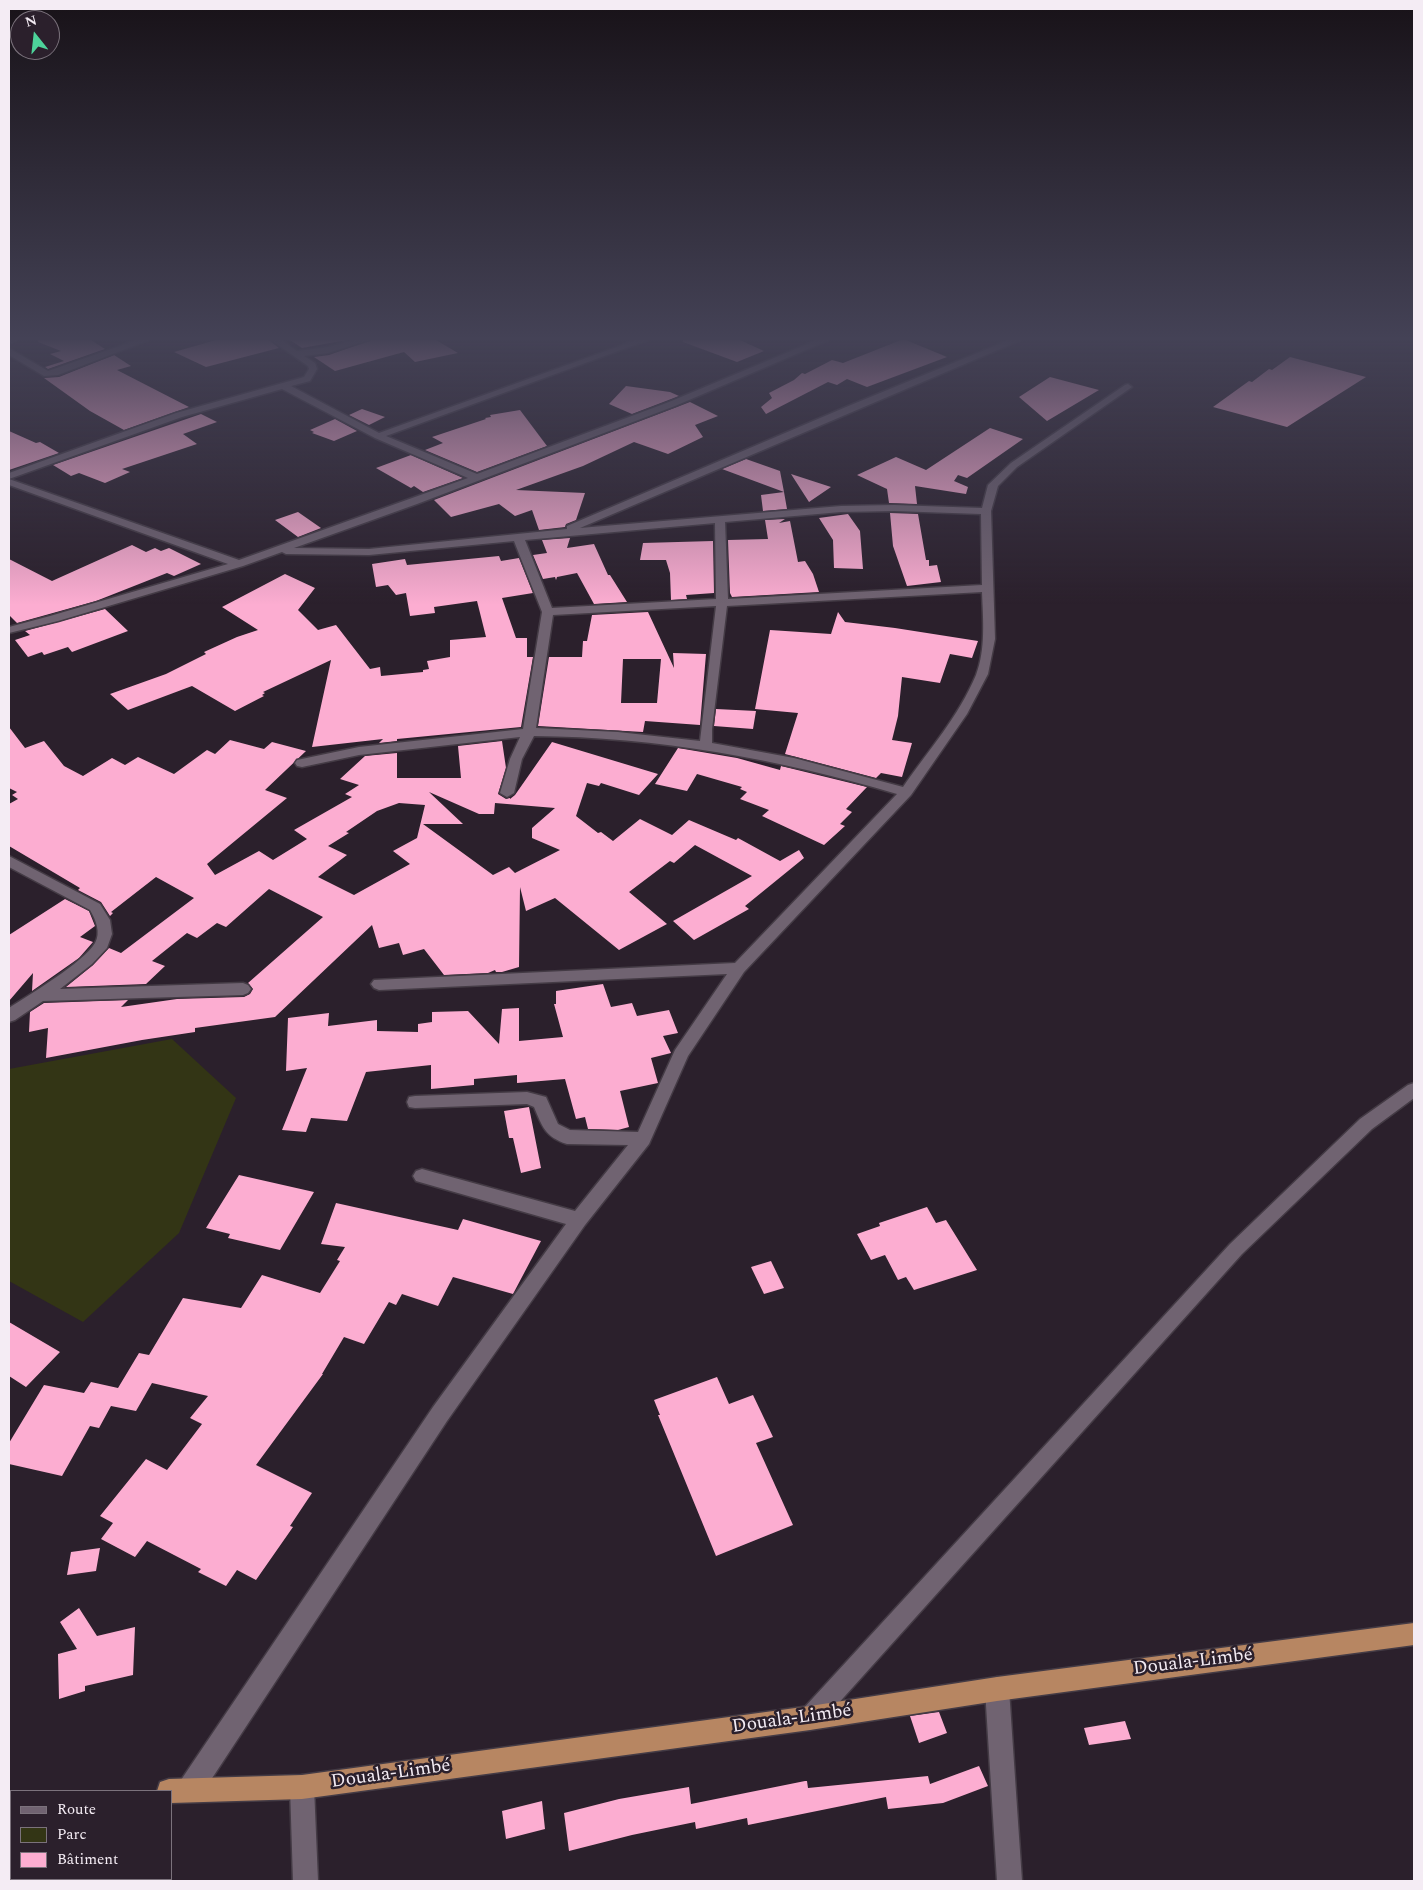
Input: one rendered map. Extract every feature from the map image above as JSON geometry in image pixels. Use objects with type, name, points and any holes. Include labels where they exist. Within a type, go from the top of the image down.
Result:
[{"type":"highway","name":"Douala-Limbé","points":[[179,1790],[302,1787],[810,1718],[997,1689],[1414,1634]]},
{"type":"street","points":[[9,476],[140,428]]},
{"type":"street","points":[[363,428],[475,477]]},
{"type":"street","points":[[378,436],[400,428]]},
{"type":"street","points":[[9,630],[54,619],[239,564],[413,502],[607,428]]},
{"type":"street","points":[[558,534],[701,474],[802,428]]},
{"type":"street","points":[[179,1790],[440,1414],[579,1220],[643,1138],[681,1054],[739,968],[906,792],[961,714],[982,674],[989,639],[986,511],[993,485],[1014,465],[1068,428]]},
{"type":"street","points":[[9,482],[239,564]]},
{"type":"street","points":[[274,551],[369,552],[841,509],[894,508],[986,511]]},
{"type":"street","points":[[706,746],[706,728],[722,602],[720,520]]},
{"type":"street","points":[[507,793],[516,759],[529,732],[548,612],[519,539]]},
{"type":"street","points":[[548,612],[988,588]]},
{"type":"street","points":[[302,763],[359,751],[529,732],[582,733],[706,746],[794,762],[841,773],[906,792]]},
{"type":"street","points":[[9,861],[95,907],[104,918],[102,944],[90,957],[9,1016]]},
{"type":"street","points":[[379,984],[739,968]]},
{"type":"street","points":[[40,995],[243,989]]},
{"type":"street","points":[[810,1718],[1236,1249],[1366,1124],[1414,1089]]},
{"type":"street","points":[[415,1102],[527,1098],[540,1102],[552,1128],[567,1137],[643,1138]]},
{"type":"street","points":[[422,1176],[579,1220]]},
{"type":"street","points":[[997,1689],[1010,1881]]},
{"type":"street","points":[[302,1787],[306,1881]]},
{"type":"green space","points":[[172,1039],[236,1098],[179,1233],[83,1322],[9,1281],[9,1069]]},
{"type":"building","points":[[160,428],[199,428],[183,434],[197,444],[122,469],[130,472],[105,483],[79,473],[71,476],[53,465]]},
{"type":"building","points":[[314,428],[352,428],[357,431],[334,441],[312,433],[314,432],[310,430]]},
{"type":"building","points":[[458,428],[534,428],[547,446],[477,472],[425,450],[443,443],[432,437]]},
{"type":"building","points":[[622,428],[697,428],[703,437],[668,454],[634,442],[583,466],[516,490],[585,493],[576,520],[566,524],[565,527],[539,530],[532,510],[515,516],[499,504],[451,517],[434,500]]},
{"type":"building","points":[[990,428],[1023,439],[967,478],[958,475],[954,481],[968,487],[966,494],[915,486],[917,504],[889,503],[887,489],[857,475],[896,457],[926,470]]},
{"type":"building","points":[[9,431],[36,443],[40,442],[59,453],[9,470]]},
{"type":"building","points":[[411,455],[463,478],[423,492],[414,486],[411,488],[376,468]]},
{"type":"building","points":[[746,459],[780,471],[784,492],[722,469]]},
{"type":"building","points":[[791,474],[831,487],[809,502]]},
{"type":"building","points":[[784,492],[787,509],[763,511],[761,495]]},
{"type":"building","points":[[298,512],[321,528],[298,537],[275,520]]},
{"type":"building","points":[[890,513],[918,514],[926,560],[929,560],[929,566],[937,565],[941,582],[907,586],[893,546]]},
{"type":"building","points":[[848,514],[860,531],[863,569],[834,568],[833,540],[819,518]]},
{"type":"building","points":[[785,519],[779,523],[790,521],[798,562],[805,561],[813,574],[819,592],[732,597],[730,593],[728,540],[768,539],[765,520]]},
{"type":"building","points":[[570,538],[567,548],[594,544],[608,575],[610,575],[627,602],[594,604],[577,573],[557,577],[556,580],[555,577],[543,579],[533,555],[547,553],[542,540]]},
{"type":"building","points":[[713,541],[714,593],[686,595],[687,599],[671,600],[670,573],[666,560],[640,560],[643,543]]},
{"type":"building","points":[[132,545],[146,552],[155,548],[161,551],[169,548],[201,564],[174,576],[167,573],[96,601],[17,623],[9,615],[9,559],[52,581]]},
{"type":"building","points":[[499,556],[501,561],[519,558],[533,593],[502,598],[516,638],[527,638],[527,657],[533,657],[521,727],[397,739],[397,741],[379,743],[383,739],[312,747],[331,660],[263,692],[265,693],[262,695],[264,696],[235,711],[192,686],[128,710],[110,694],[166,674],[206,654],[204,652],[258,630],[222,607],[285,574],[315,588],[298,610],[318,630],[336,625],[370,669],[380,667],[381,676],[423,672],[423,670],[429,669],[427,661],[450,657],[450,640],[486,637],[477,601],[434,607],[435,613],[410,616],[406,593],[396,595],[388,585],[376,587],[372,564],[405,559],[407,565]]},
{"type":"building","points":[[105,609],[128,631],[72,652],[68,647],[44,655],[42,652],[28,657],[15,640],[30,635],[25,631]]},
{"type":"building","points":[[648,612],[674,668],[673,653],[706,654],[700,725],[645,721],[643,732],[538,726],[549,657],[582,657],[583,641],[587,641],[592,615]],"holes":[[[623,659],[661,659],[657,703],[621,703]]]},
{"type":"building","points":[[838,612],[845,622],[978,641],[972,658],[950,654],[940,683],[902,677],[898,716],[892,740],[912,743],[902,777],[881,773],[876,778],[785,754],[798,713],[755,709],[770,630],[831,634]]},
{"type":"building","points":[[716,709],[756,711],[753,729],[714,726]]},
{"type":"building","points":[[9,727],[25,748],[44,741],[64,766],[83,776],[112,758],[125,765],[138,757],[174,774],[207,750],[215,754],[230,740],[264,749],[272,742],[306,751],[265,790],[287,798],[207,864],[215,875],[259,851],[273,860],[307,839],[294,830],[352,797],[345,794],[359,785],[340,779],[365,756],[397,753],[397,778],[461,778],[458,746],[502,741],[506,768],[498,794],[506,799],[510,799],[515,795],[552,742],[658,774],[639,795],[601,783],[599,786],[587,783],[576,816],[598,833],[601,832],[613,841],[640,819],[672,835],[689,820],[736,840],[738,838],[780,861],[799,850],[804,858],[745,906],[749,909],[694,940],[673,921],[752,876],[695,845],[674,863],[670,861],[629,892],[667,924],[619,950],[555,898],[526,911],[520,887],[519,967],[502,972],[496,972],[495,970],[488,973],[444,975],[424,949],[403,955],[399,943],[379,948],[372,925],[275,1017],[195,1028],[195,1032],[46,1058],[48,1028],[29,1032],[30,1012],[44,1003],[128,1000],[121,1007],[177,999],[244,997],[250,994],[253,989],[248,983],[323,917],[269,889],[226,927],[217,923],[197,938],[187,933],[152,961],[165,966],[146,984],[66,987],[93,965],[109,948],[121,953],[194,898],[156,877],[111,912],[113,913],[110,916],[101,902],[78,890],[80,888],[9,846],[9,804],[18,799],[12,795],[17,792],[9,788]],"holes":[[[429,792],[479,814],[494,814],[495,803],[555,808],[532,828],[532,838],[560,850],[515,873],[509,867],[493,875],[423,824],[463,824]],[[399,803],[425,805],[417,838],[393,851],[410,864],[354,895],[318,877],[347,855],[328,846],[349,833],[346,832],[377,811]]]},
{"type":"building","points":[[678,748],[737,758],[780,770],[781,766],[867,787],[846,809],[852,812],[840,824],[845,826],[824,845],[762,816],[769,810],[740,799],[747,792],[740,789],[742,787],[697,774],[687,791],[655,784]]},
{"type":"building","points":[[65,899],[89,911],[95,926],[80,937],[93,942],[79,958],[32,991],[33,973],[9,1001],[9,935]]},
{"type":"building","points":[[603,984],[611,1007],[632,1003],[637,1016],[669,1010],[678,1033],[663,1036],[671,1053],[651,1058],[658,1083],[620,1091],[629,1127],[618,1130],[588,1129],[585,1117],[576,1119],[565,1079],[517,1083],[517,1075],[474,1079],[474,1085],[431,1089],[431,1065],[366,1072],[347,1121],[311,1118],[306,1132],[282,1130],[307,1068],[286,1071],[288,1018],[329,1013],[328,1026],[377,1020],[377,1031],[418,1032],[418,1024],[432,1022],[432,1012],[468,1011],[499,1044],[502,1009],[519,1008],[519,1041],[563,1037],[554,1004],[556,1004],[556,991]]},
{"type":"building","points":[[529,1107],[541,1168],[521,1173],[513,1138],[509,1138],[504,1111]]},
{"type":"building","points":[[239,1175],[314,1192],[280,1250],[228,1238],[230,1234],[206,1228]]},
{"type":"building","points":[[336,1203],[458,1230],[463,1219],[541,1241],[513,1294],[453,1277],[438,1306],[402,1294],[396,1305],[389,1302],[364,1344],[344,1337],[323,1374],[256,1465],[312,1493],[290,1526],[293,1527],[256,1580],[237,1570],[226,1586],[198,1572],[201,1569],[147,1541],[135,1557],[101,1539],[113,1523],[100,1516],[146,1459],[167,1470],[202,1424],[190,1418],[208,1396],[152,1383],[136,1411],[111,1406],[99,1428],[90,1426],[62,1476],[9,1464],[9,1443],[44,1385],[84,1393],[91,1382],[118,1388],[139,1353],[149,1355],[183,1298],[241,1308],[262,1275],[320,1293],[340,1261],[337,1260],[345,1247],[321,1244]]},
{"type":"building","points":[[927,1207],[936,1223],[946,1220],[977,1270],[914,1290],[906,1277],[898,1280],[885,1255],[871,1260],[857,1234],[880,1226],[879,1223]]},
{"type":"building","points":[[771,1261],[784,1288],[764,1294],[751,1267]]},
{"type":"building","points":[[9,1322],[60,1352],[26,1387],[9,1376]]},
{"type":"building","points":[[717,1377],[729,1404],[753,1395],[773,1437],[756,1443],[793,1525],[716,1556],[658,1415],[660,1415],[654,1400]]},
{"type":"building","points":[[100,1548],[96,1571],[67,1575],[71,1552]]},
{"type":"building","points":[[79,1608],[97,1636],[135,1627],[133,1675],[85,1686],[85,1691],[59,1699],[58,1654],[77,1649],[60,1622]]},
{"type":"building","points":[[939,1712],[947,1733],[919,1743],[910,1716]]},
{"type":"building","points":[[1125,1721],[1131,1739],[1089,1745],[1084,1728]]},
{"type":"building","points":[[979,1766],[988,1786],[943,1803],[888,1809],[886,1797],[748,1825],[747,1818],[696,1829],[695,1822],[569,1851],[564,1813],[619,1799],[689,1787],[691,1804],[805,1781],[807,1781],[808,1788],[928,1776],[930,1784]]},
{"type":"building","points":[[542,1801],[545,1829],[506,1839],[502,1811]]}]
